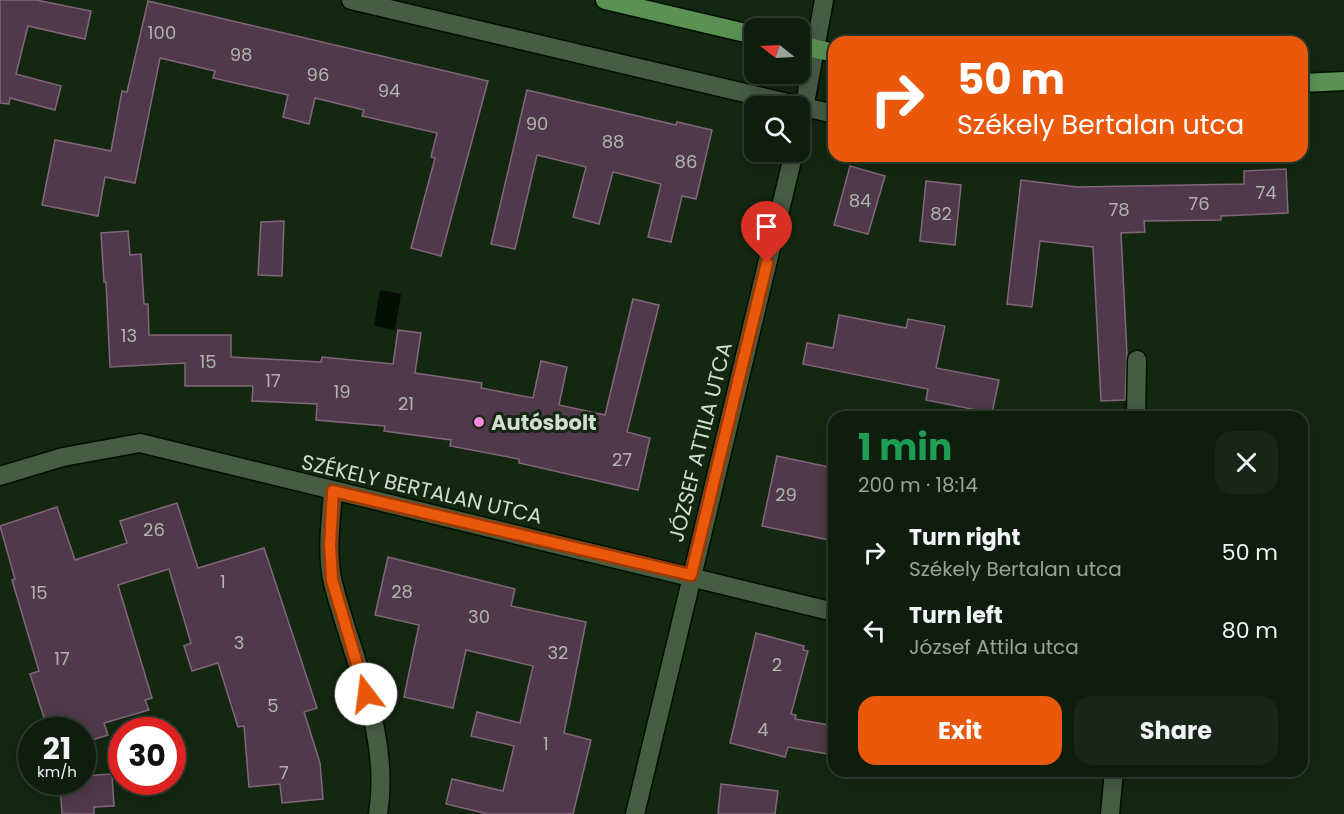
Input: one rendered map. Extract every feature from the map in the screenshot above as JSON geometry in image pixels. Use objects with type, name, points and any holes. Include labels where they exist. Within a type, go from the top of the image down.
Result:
[{"type":"main road","points":[[605,0],[744,33]]},
{"type":"main road","points":[[810,47],[828,52]]},
{"type":"main road","points":[[1308,83],[1344,81]]},
{"type":"street","points":[[351,0],[755,96]]},
{"type":"street","points":[[810,41],[824,0]]},
{"type":"street","points":[[810,109],[828,113]]},
{"type":"street","name":"JÓZSEF ATTILA UTCA","points":[[635,814],[793,162]]},
{"type":"street","points":[[1136,411],[1137,360]]},
{"type":"street","name":"SZÉKELY BERTALAN UTCA","points":[[0,476],[63,456],[140,443],[691,575],[828,610]]},
{"type":"street","points":[[333,491],[330,545],[332,580],[376,731],[381,794],[378,814]]},
{"type":"street","points":[[1110,814],[1113,777]]},
{"type":"shaded area","points":[[380,290],[401,294],[395,330],[374,326]]},
{"type":"building","points":[[0,0],[36,0],[91,11],[85,39],[28,26],[16,74],[61,86],[55,110],[10,98],[9,104],[0,103]]},
{"type":"building","points":[[148,1],[488,81],[441,256],[411,248],[435,158],[431,157],[437,133],[362,116],[364,110],[315,98],[309,124],[283,117],[288,95],[213,78],[215,71],[160,58],[135,183],[105,177],[98,216],[42,205],[55,140],[111,151],[122,91],[127,92]]},
{"type":"building","points":[[527,90],[676,125],[677,122],[712,130],[696,199],[682,196],[671,242],[648,237],[661,184],[613,172],[599,224],[573,217],[586,167],[537,155],[515,249],[491,244]]},
{"type":"building","points":[[850,166],[885,176],[868,234],[834,225]]},
{"type":"building","points":[[1286,169],[1288,213],[1221,216],[1221,220],[1144,221],[1145,232],[1121,233],[1127,354],[1125,400],[1101,401],[1093,247],[1040,241],[1032,307],[1007,304],[1021,180],[1077,187],[1244,184],[1244,171]]},
{"type":"building","points":[[926,181],[961,185],[955,245],[920,241]]},
{"type":"building","points":[[284,221],[282,276],[258,275],[261,222]]},
{"type":"building","points":[[128,231],[130,255],[141,254],[144,304],[148,304],[149,335],[231,335],[231,357],[321,362],[322,357],[393,364],[398,330],[421,333],[415,373],[482,383],[481,388],[533,398],[541,361],[567,367],[559,405],[605,415],[633,299],[659,305],[627,432],[650,438],[638,490],[519,463],[519,459],[450,446],[451,440],[384,431],[385,426],[316,420],[317,404],[252,401],[253,386],[185,386],[185,363],[110,367],[101,233]]},
{"type":"building","points":[[839,315],[906,328],[908,319],[945,326],[936,368],[999,380],[992,411],[926,400],[928,389],[803,364],[807,343],[833,348]]},
{"type":"building","points":[[777,456],[828,467],[828,540],[762,526]]},
{"type":"building","points":[[177,503],[198,568],[264,548],[317,708],[304,712],[320,763],[323,799],[282,803],[280,784],[249,787],[244,726],[238,727],[218,663],[192,671],[184,646],[191,643],[169,569],[118,585],[152,698],[145,700],[149,710],[125,717],[108,717],[108,722],[104,723],[108,735],[96,739],[96,717],[44,717],[30,674],[39,671],[12,580],[15,579],[0,526],[57,507],[75,560],[127,543],[120,521]]},
{"type":"building","points":[[388,557],[515,589],[511,606],[586,622],[564,733],[591,740],[573,814],[488,814],[446,804],[452,779],[503,791],[514,746],[471,736],[477,712],[520,723],[533,666],[466,650],[453,708],[404,697],[419,625],[375,615]]},
{"type":"building","points":[[756,633],[804,646],[803,650],[808,651],[791,714],[796,715],[795,719],[828,725],[828,754],[788,747],[785,757],[730,743]]},
{"type":"building","points":[[108,774],[108,795],[113,795],[114,806],[94,807],[94,814],[62,814],[61,795],[96,795],[96,775]]},
{"type":"building","points":[[721,784],[778,791],[775,814],[718,814]]},
{"type":"place","name":"Autósbolt","points":[[479,422]]},
{"type":"route","points":[[366,694],[332,580],[330,545],[333,491],[691,575],[767,263]]}]
